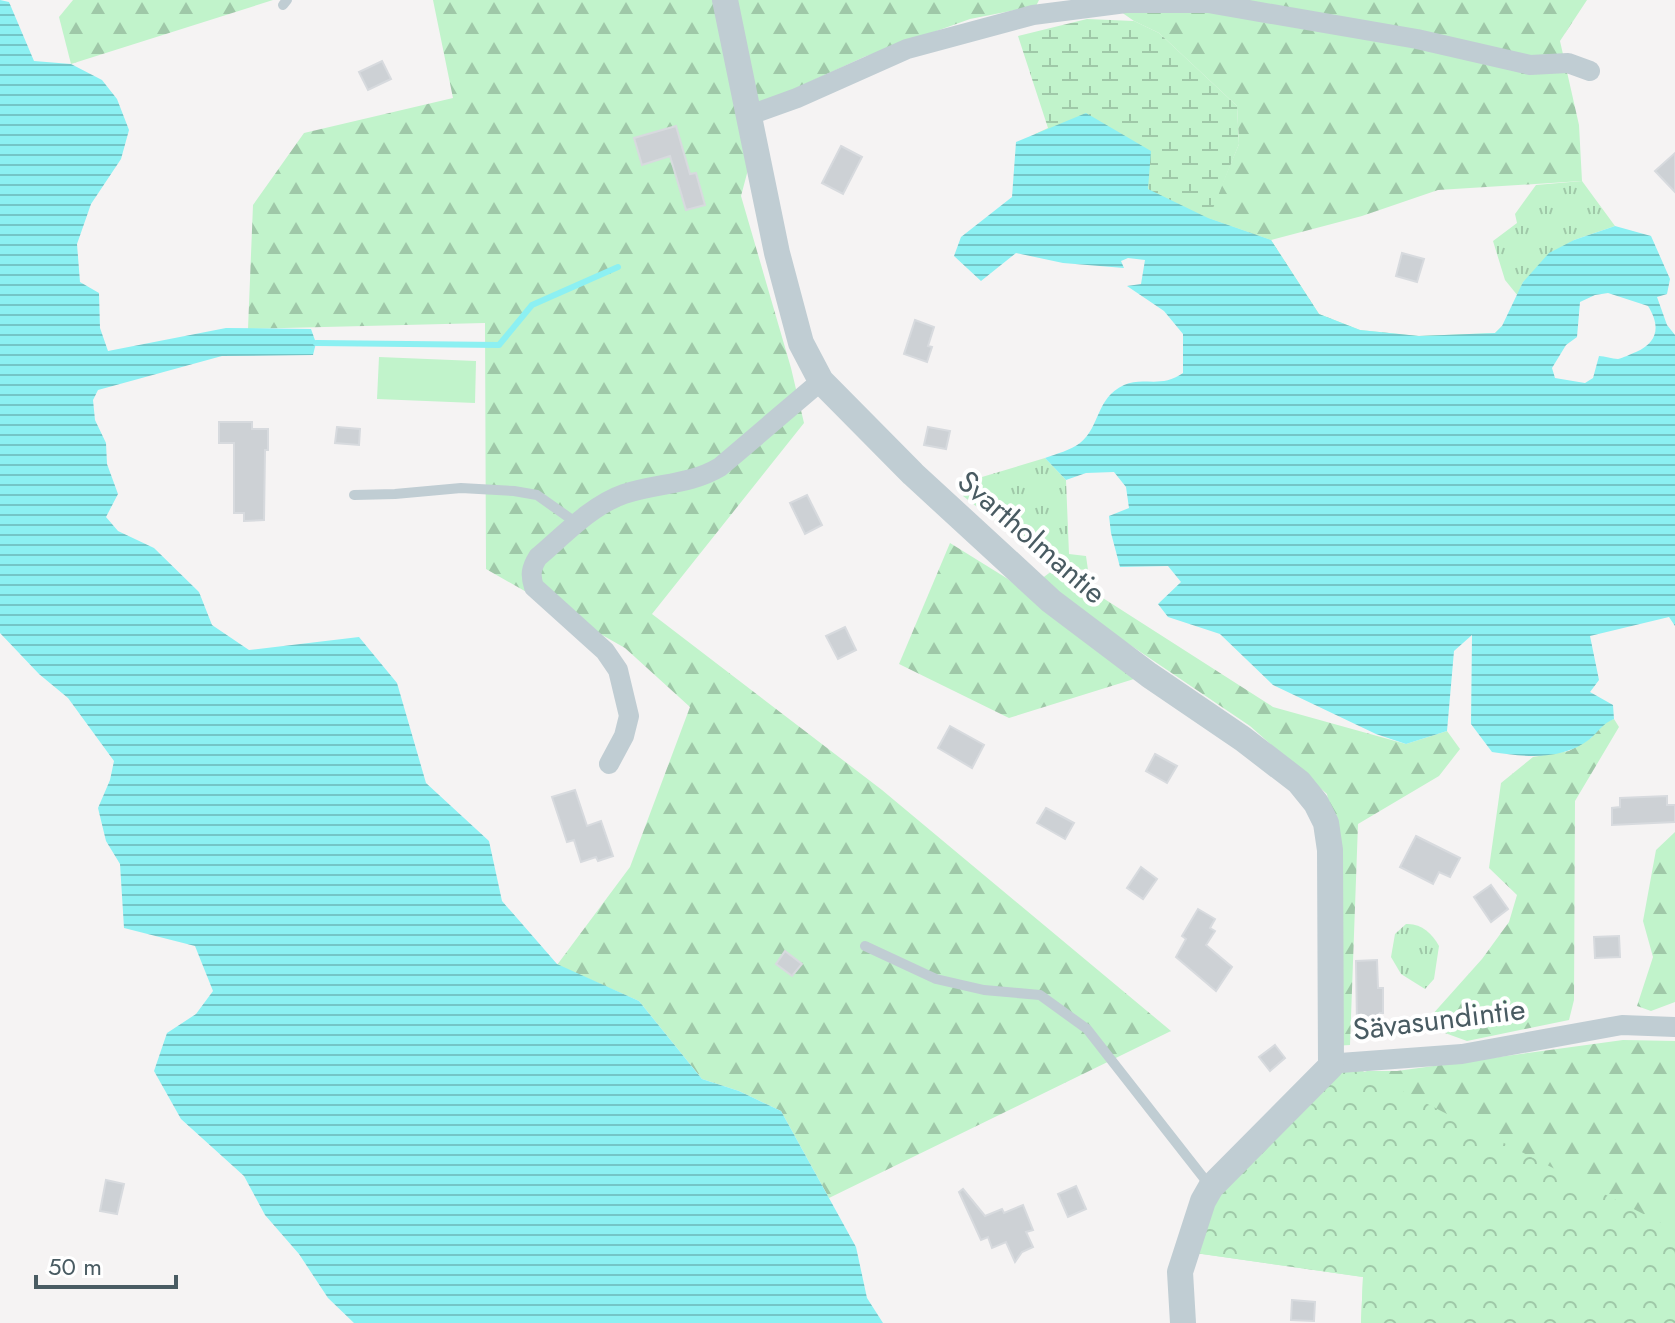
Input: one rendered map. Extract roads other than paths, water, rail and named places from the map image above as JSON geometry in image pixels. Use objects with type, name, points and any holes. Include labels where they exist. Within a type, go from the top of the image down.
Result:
[{"type":"street","name":"Svartholmantie","points":[[725,0],[777,253],[801,343],[821,381],[913,474],[1051,601],[1149,675],[1243,739],[1299,782],[1316,803],[1326,823],[1330,850],[1331,1066]]},
{"type":"street","points":[[750,115],[797,98],[907,49],[1033,15],[1126,3],[1208,3],[1417,39],[1530,65],[1568,63],[1590,71]]},
{"type":"street","points":[[609,764],[624,736],[629,716],[618,670],[605,651],[534,587],[532,566],[538,557],[606,501],[627,493],[703,477],[720,467],[821,381]]},
{"type":"street","name":"Sävasundintie","points":[[1183,1323],[1180,1272],[1203,1201],[1211,1187],[1331,1066],[1462,1054],[1622,1025],[1675,1027]]},
{"type":"lane","points":[[354,495],[461,488],[514,491],[537,495],[578,524]]},
{"type":"lane","points":[[865,946],[936,979],[984,990],[1040,995],[1087,1029],[1211,1187]]},
{"type":"water","points":[[0,0],[9,2],[34,61],[71,64],[102,80],[117,99],[129,130],[121,159],[91,204],[77,244],[80,282],[99,293],[100,328],[108,351],[226,328],[311,329],[316,343],[313,355],[222,356],[98,390],[93,400],[95,420],[106,443],[107,464],[118,494],[106,517],[118,531],[154,548],[199,592],[212,625],[249,650],[359,637],[397,683],[426,783],[489,841],[502,901],[557,964],[639,1001],[702,1079],[739,1091],[781,1111],[856,1247],[867,1298],[883,1323],[354,1323],[328,1298],[299,1254],[265,1215],[244,1176],[181,1119],[154,1071],[167,1033],[196,1014],[213,991],[195,946],[124,928],[120,864],[106,841],[98,808],[114,761],[68,698],[39,674],[0,633]]},
{"type":"water","points":[[1086,113],[1151,151],[1148,189],[1208,218],[1271,240],[1319,314],[1360,330],[1419,336],[1495,333],[1502,326],[1523,282],[1549,253],[1574,240],[1615,226],[1651,236],[1670,279],[1667,294],[1657,297],[1667,325],[1675,335],[1675,626],[1669,617],[1590,636],[1599,680],[1590,692],[1613,705],[1614,719],[1590,739],[1567,751],[1543,756],[1492,752],[1471,724],[1472,635],[1454,651],[1447,731],[1406,744],[1376,734],[1273,685],[1220,634],[1168,617],[1158,604],[1181,582],[1168,566],[1120,567],[1109,516],[1129,508],[1126,487],[1114,472],[1086,473],[1066,480],[1045,458],[1080,443],[1092,429],[1108,398],[1124,385],[1167,380],[1183,373],[1183,334],[1164,311],[1127,286],[1141,284],[1145,260],[1128,258],[1121,261],[1124,268],[1063,263],[1016,253],[981,281],[954,256],[961,237],[1012,197],[1016,142]],"holes":[[[1608,293],[1648,306],[1656,326],[1653,338],[1644,348],[1618,359],[1599,356],[1593,378],[1585,383],[1555,378],[1552,368],[1566,345],[1577,337],[1580,302]]]},
{"type":"waterway","points":[[316,343],[499,345],[532,305],[618,267]]}]
